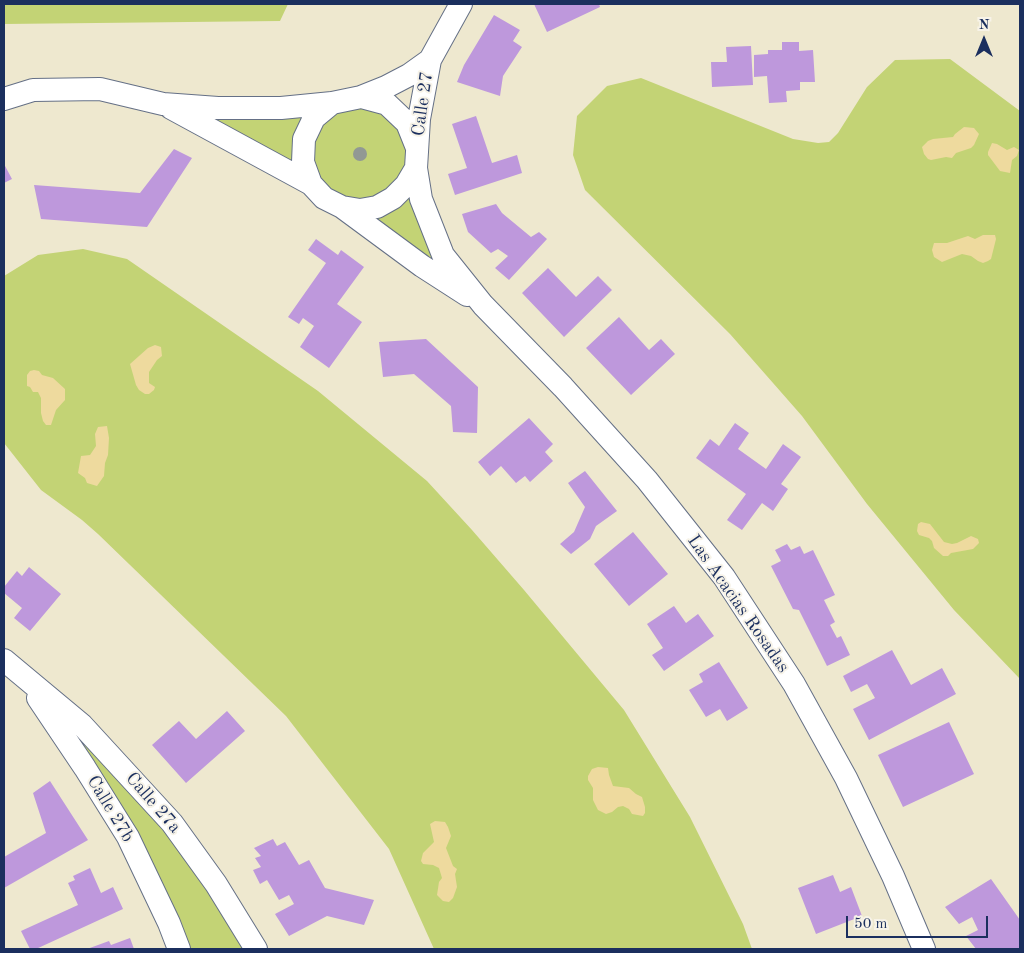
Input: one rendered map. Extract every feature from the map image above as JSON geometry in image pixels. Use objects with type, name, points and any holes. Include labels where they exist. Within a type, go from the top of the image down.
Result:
[{"type":"street","name":"Calle 27","points":[[416,158],[419,119],[430,60],[461,4]]},
{"type":"street","name":"Calle 27","points":[[361,96],[386,87],[409,75],[430,60]]},
{"type":"street","points":[[4,99],[32,90],[100,89],[163,104],[236,108],[281,108],[332,104],[361,96],[387,104],[407,123],[416,158],[406,185],[393,198],[378,207],[360,210],[342,207],[324,198],[311,184],[163,104]]},
{"type":"street","points":[[311,184],[303,162],[304,139],[314,118],[332,104]]},
{"type":"street","name":"Las Acacias Rosadas","points":[[416,158],[421,199],[443,255],[483,305],[563,388],[647,480],[724,577],[794,684],[832,752],[893,876],[924,949]]},
{"type":"street","name":"Las Acacias Rosadas","points":[[342,207],[422,266],[483,305]]},
{"type":"street","points":[[4,660],[24,678]]},
{"type":"street","name":"Calle 27b","points":[[24,678],[85,768],[128,837],[169,923],[179,949]]},
{"type":"street","name":"Calle 27a","points":[[24,678],[82,725],[172,823],[216,884],[256,949]]},
{"type":"green space","points":[[4,4],[288,4],[280,21],[4,24]]},
{"type":"green space","points":[[950,59],[1020,111],[1020,679],[954,610],[867,504],[802,416],[730,334],[585,190],[573,155],[577,116],[607,86],[641,78],[793,139],[818,143],[829,142],[838,133],[867,87],[895,60]]},
{"type":"green space","points":[[359,106],[377,110],[392,120],[402,135],[406,153],[402,171],[392,186],[377,196],[359,200],[341,196],[326,186],[316,171],[312,153],[316,135],[326,120],[341,110]]},
{"type":"green space","points":[[306,115],[298,167],[208,116]]},
{"type":"green space","points":[[414,190],[446,272],[417,253],[371,214]]},
{"type":"green space","points":[[83,249],[127,259],[318,391],[427,481],[524,590],[624,710],[690,817],[743,924],[752,949],[434,949],[389,849],[286,716],[98,534],[41,490],[4,443],[4,276],[38,255]]},
{"type":"green space","points":[[52,706],[129,785],[231,922],[247,949],[187,949]]},
{"type":"sand","points":[[964,127],[974,128],[979,134],[971,148],[956,153],[952,158],[946,157],[931,160],[924,154],[922,147],[928,141],[953,137]]},
{"type":"sand","points":[[992,143],[1007,150],[1014,147],[1019,150],[1017,156],[1012,160],[1010,173],[1000,171],[988,155]]},
{"type":"sand","points":[[983,235],[995,235],[996,239],[991,259],[988,261],[983,263],[971,256],[962,254],[942,262],[934,257],[932,250],[934,243],[947,243],[968,236],[975,239]]},
{"type":"sand","points":[[155,345],[161,347],[162,356],[149,372],[149,383],[155,387],[154,390],[149,394],[145,394],[136,385],[130,364],[148,348]]},
{"type":"sand","points":[[30,371],[39,371],[42,375],[53,378],[65,389],[65,400],[56,410],[51,425],[46,425],[43,421],[41,398],[38,392],[33,392],[27,386],[27,375]]},
{"type":"sand","points":[[107,426],[109,438],[108,455],[104,476],[97,486],[87,483],[85,478],[78,473],[81,456],[90,455],[96,446],[95,434],[98,427]]},
{"type":"sand","points":[[921,522],[930,524],[944,542],[957,543],[971,536],[978,539],[979,543],[973,549],[943,556],[934,548],[929,538],[919,535],[917,531],[918,524]]},
{"type":"sand","points":[[598,767],[608,768],[613,786],[629,788],[642,797],[645,807],[643,816],[632,814],[629,809],[623,806],[606,814],[598,810],[593,800],[593,788],[588,780],[588,776],[592,769]]},
{"type":"sand","points":[[435,821],[445,822],[448,827],[451,836],[446,848],[453,866],[457,869],[455,874],[457,887],[453,898],[449,902],[443,901],[437,895],[439,882],[442,878],[439,868],[423,864],[421,861],[423,853],[434,842],[430,824]]},
{"type":"building","points":[[534,4],[599,4],[600,7],[547,32]]},
{"type":"building","points":[[494,15],[520,30],[513,41],[522,47],[503,76],[500,96],[457,82],[464,65]]},
{"type":"building","points":[[782,42],[799,42],[799,51],[813,50],[815,82],[800,82],[800,90],[786,91],[787,102],[769,103],[767,76],[754,77],[754,55],[768,54],[768,50],[782,50]]},
{"type":"building","points":[[751,46],[753,85],[712,87],[711,62],[727,62],[726,47]]},
{"type":"building","points":[[476,116],[492,163],[517,155],[522,173],[455,195],[448,174],[467,168],[452,124]]},
{"type":"building","points":[[174,149],[192,158],[147,227],[41,219],[34,185],[140,193]]},
{"type":"building","points":[[4,164],[12,179],[4,183]]},
{"type":"building","points":[[496,204],[502,213],[531,237],[539,232],[547,239],[509,280],[495,268],[508,256],[498,249],[491,253],[468,232],[462,214]]},
{"type":"building","points":[[316,239],[338,255],[341,250],[364,267],[337,304],[362,322],[329,368],[300,347],[314,326],[303,318],[299,324],[288,317],[326,263],[308,250]]},
{"type":"building","points":[[548,268],[576,297],[598,276],[612,290],[564,337],[522,293]]},
{"type":"building","points":[[619,317],[649,350],[661,339],[675,354],[631,395],[586,348]]},
{"type":"building","points":[[426,339],[478,387],[477,433],[453,432],[451,406],[414,374],[383,377],[379,342]]},
{"type":"building","points":[[529,418],[553,444],[545,452],[553,461],[530,482],[525,476],[516,483],[501,466],[490,476],[478,462]]},
{"type":"building","points":[[735,423],[749,433],[738,449],[766,469],[783,444],[801,457],[781,484],[788,489],[773,511],[762,503],[742,530],[727,520],[746,494],[696,458],[710,439],[719,446]]},
{"type":"building","points":[[585,471],[617,511],[596,526],[590,539],[571,554],[560,544],[574,532],[585,507],[568,483]]},
{"type":"building","points":[[633,532],[668,574],[629,606],[594,564]]},
{"type":"building","points":[[787,544],[791,550],[800,546],[804,554],[813,550],[835,595],[824,600],[835,622],[830,625],[837,638],[841,636],[850,655],[827,666],[799,610],[793,609],[771,566],[781,561],[775,550]]},
{"type":"building","points":[[29,567],[61,594],[30,631],[14,618],[22,608],[4,593],[4,587],[17,571],[22,576]]},
{"type":"building","points":[[674,606],[686,623],[698,614],[714,636],[664,671],[652,655],[663,648],[647,624]]},
{"type":"building","points":[[892,650],[911,685],[942,668],[956,694],[869,740],[853,709],[875,698],[867,684],[851,692],[843,676]]},
{"type":"building","points":[[719,662],[748,708],[727,721],[720,709],[706,717],[689,690],[703,682],[699,674]]},
{"type":"building","points":[[227,711],[245,731],[186,783],[152,745],[179,721],[196,739]]},
{"type":"building","points":[[949,722],[974,774],[903,807],[878,755]]},
{"type":"building","points":[[50,781],[88,840],[4,888],[4,857],[46,833],[33,793]]},
{"type":"building","points":[[273,839],[277,846],[285,842],[299,865],[309,860],[325,888],[374,900],[364,925],[327,916],[289,936],[275,914],[294,904],[289,895],[279,900],[267,880],[260,884],[253,870],[261,867],[255,858],[261,856],[254,848]]},
{"type":"building","points":[[90,868],[101,893],[113,887],[123,909],[36,949],[30,949],[21,931],[78,905],[68,883],[75,880],[73,876]]},
{"type":"building","points":[[833,875],[840,892],[851,887],[862,916],[816,934],[798,888]]},
{"type":"building","points":[[991,879],[1020,920],[1020,949],[976,949],[966,936],[978,930],[972,917],[959,924],[945,907]]},
{"type":"building","points":[[130,938],[134,949],[87,949],[109,941],[111,945]]}]
